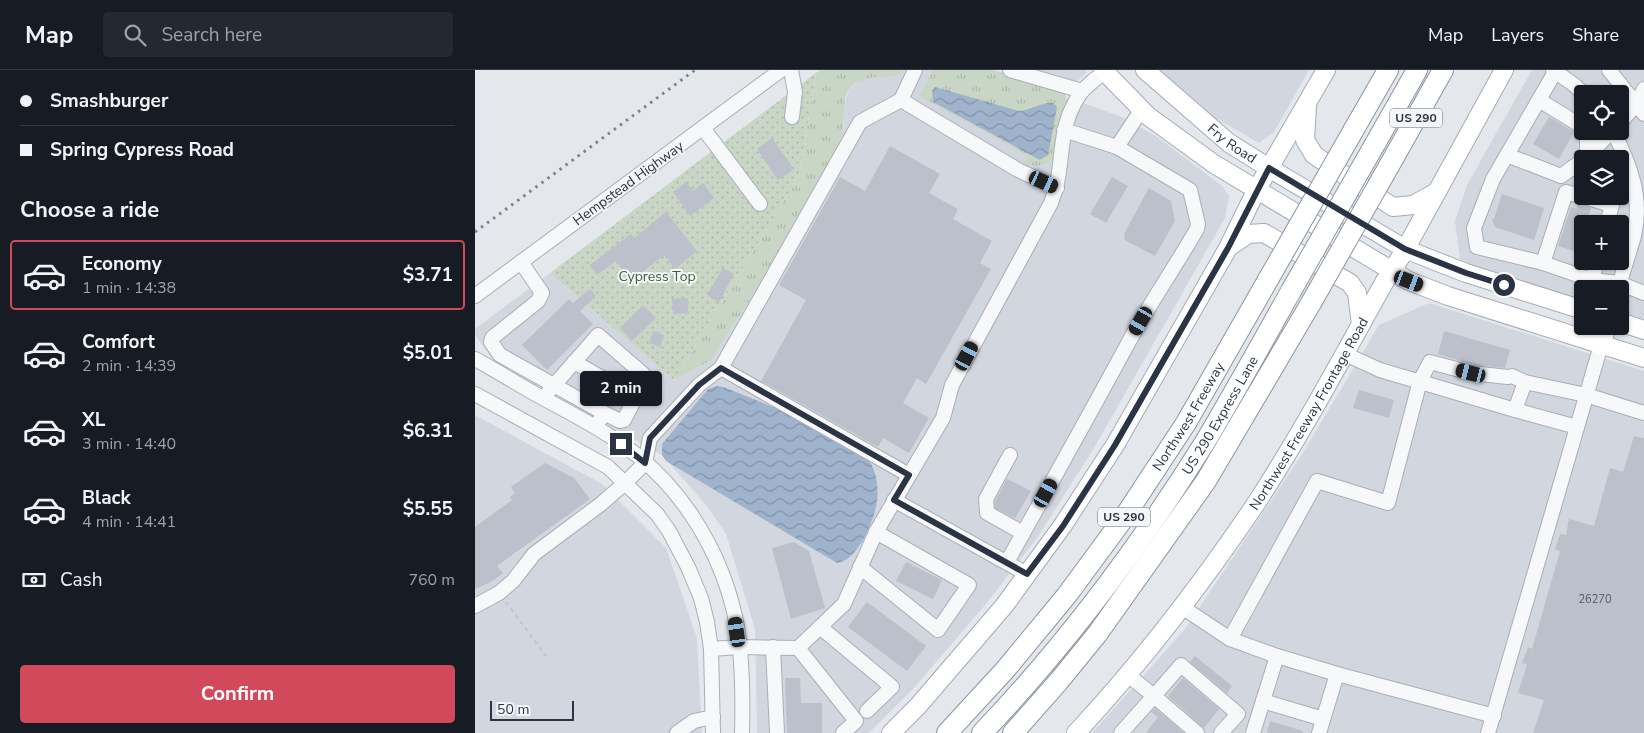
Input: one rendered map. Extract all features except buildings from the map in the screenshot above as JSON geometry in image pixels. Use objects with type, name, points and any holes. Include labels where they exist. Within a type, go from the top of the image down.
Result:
[{"type":"highway","name":"Northwest Freeway","points":[[947,733],[1005,670],[1061,603],[1123,520],[1186,423],[1388,70]]},
{"type":"highway","name":"US 290 Express Lane","points":[[981,733],[1045,662],[1076,624],[1154,520],[1205,441],[1417,70]]},
{"type":"highway","name":"US 290","points":[[1013,733],[1098,633],[1206,481],[1311,303],[1443,70]]},
{"type":"main road","name":"Fry Road","points":[[1145,70],[1229,143],[1405,249],[1466,273],[1574,307]]},
{"type":"main road","points":[[891,733],[919,706],[1004,606],[1063,526],[1115,445],[1228,248],[1257,189],[1326,70]]},
{"type":"main road","name":"Northwest Freeway Frontage Road","points":[[1076,733],[1128,675],[1182,607],[1255,504],[1345,354],[1504,70]]},
{"type":"main road","name":"Fry Road","points":[[1109,71],[1142,109],[1214,164],[1409,281],[1448,296],[1644,358]]},
{"type":"main road","points":[[1307,100],[1305,140],[1314,155],[1393,207],[1413,205],[1435,193]]},
{"type":"main road","points":[[1228,248],[1248,234],[1264,233],[1350,283],[1357,293],[1361,324]]},
{"type":"main road","points":[[1629,325],[1644,330]]},
{"type":"main road","points":[[1601,345],[1604,335]]},
{"type":"street","name":"Hempstead Highway","points":[[475,296],[781,70]]},
{"type":"street","points":[[791,70],[795,92],[792,117]]},
{"type":"street","points":[[475,606],[499,593],[513,581],[534,554],[601,504],[645,463],[650,438],[699,385],[721,368],[860,122],[901,100],[915,70]]},
{"type":"street","points":[[1009,70],[1082,91]]},
{"type":"street","points":[[1609,70],[1640,109]]},
{"type":"street","points":[[711,649],[739,647],[798,648],[844,604],[876,532],[943,418],[952,386],[1051,203],[1057,188],[1064,130],[1074,103],[1082,91],[1095,79],[1109,71]]},
{"type":"street","points":[[1574,85],[1554,71],[1493,179],[1474,228],[1477,247],[1543,264],[1592,280],[1595,270]]},
{"type":"street","points":[[1629,117],[1640,109],[1644,89]]},
{"type":"street","points":[[901,100],[1018,170],[1057,188]]},
{"type":"street","points":[[1539,100],[1574,121]]},
{"type":"street","points":[[1117,147],[1142,109]]},
{"type":"street","points":[[703,128],[760,204]]},
{"type":"street","points":[[1007,562],[1145,314],[1164,282],[1176,267],[1198,224],[1191,190],[1117,147],[1064,130]]},
{"type":"street","points":[[1594,150],[1604,140]]},
{"type":"street","points":[[1618,140],[1627,158],[1633,177],[1640,217],[1620,280]]},
{"type":"street","points":[[1507,155],[1561,176],[1574,167]]},
{"type":"street","points":[[1543,264],[1566,192],[1613,205],[1610,215]]},
{"type":"street","points":[[521,262],[542,293],[538,301],[492,338],[491,342],[500,355],[553,385],[620,422],[624,420],[645,379],[643,374],[598,335],[553,385],[543,398]]},
{"type":"street","points":[[1629,289],[1644,293]]},
{"type":"street","points":[[1488,733],[1601,345]]},
{"type":"street","points":[[1345,354],[1380,370],[1577,427]]},
{"type":"street","points":[[475,359],[597,427],[645,463],[678,496],[703,534],[727,589],[735,617],[743,706],[742,733]]},
{"type":"street","points":[[574,362],[636,397]]},
{"type":"street","points":[[1230,640],[1317,482],[1388,503],[1420,381],[1429,362],[1471,373],[1512,376],[1525,382],[1586,396],[1644,414]]},
{"type":"street","points":[[721,368],[909,475]]},
{"type":"street","points":[[1481,399],[1487,375]]},
{"type":"street","points":[[1515,410],[1525,382]]},
{"type":"street","points":[[475,394],[545,434],[582,451],[608,467],[657,514],[678,547],[701,598],[711,649],[713,733]]},
{"type":"street","points":[[597,427],[604,413]]},
{"type":"street","points":[[1010,456],[986,499],[987,513],[1023,533]]},
{"type":"street","points":[[894,500],[1027,574]]},
{"type":"street","points":[[860,568],[938,630],[969,585],[876,532]]},
{"type":"street","points":[[1182,607],[1230,640],[1337,674],[1493,716]]},
{"type":"street","points":[[820,627],[892,687],[867,711]]},
{"type":"street","points":[[773,647],[777,733]]},
{"type":"street","points":[[798,648],[856,721],[843,733]]},
{"type":"street","points":[[1253,733],[1277,656]]},
{"type":"street","points":[[1121,733],[1181,665],[1238,714],[1258,716]]},
{"type":"street","points":[[1263,701],[1321,726],[1337,674]]},
{"type":"street","points":[[1128,675],[1197,733]]},
{"type":"street","points":[[1221,733],[1238,714]]},
{"type":"street","points":[[680,732],[694,721],[713,717]]},
{"type":"path","points":[[499,593],[546,656]]},
{"type":"shaded area","points":[[904,70],[963,70],[1086,104],[1122,117],[1156,136],[1222,186],[1229,196],[1225,218],[1094,448],[1037,538],[985,605],[913,689],[869,733],[757,733],[755,629],[726,534],[707,506],[662,455],[494,361],[475,335],[475,329],[550,273],[674,380],[710,361],[753,295],[838,146],[844,125],[843,107],[850,88],[861,79],[869,76],[893,75]]},
{"type":"shaded area","points":[[1038,70],[1086,70],[1086,73],[1077,81]]},
{"type":"shaded area","points":[[1161,70],[1309,70],[1274,132],[1259,143],[1202,110]]},
{"type":"shaded area","points":[[1532,70],[1644,70],[1644,319],[1629,315],[1629,280],[1574,280],[1574,298],[1483,270],[1460,259],[1455,221],[1467,185]]},
{"type":"shaded area","points":[[1429,303],[1644,371],[1644,733],[1092,733],[1185,629],[1303,453],[1379,325]]},
{"type":"shaded area","points":[[475,415],[602,484],[666,548],[697,638],[702,733],[475,733]]},
{"type":"green space","points":[[821,70],[904,70],[893,76],[863,79],[850,88],[845,97],[842,135],[838,146],[753,295],[710,361],[674,380],[799,176],[816,73]]},
{"type":"green space","points":[[933,70],[993,70],[1052,86],[1065,94],[1066,103],[1057,127],[1054,151],[1050,161],[1041,165],[1024,165],[1027,155],[919,96]]},
{"type":"green space","name":"Cypress Top","points":[[816,73],[799,176],[674,380],[550,273]]},
{"type":"water","points":[[935,87],[1019,111],[1053,103],[1057,107],[1048,155],[1040,160],[933,102],[932,91]]},
{"type":"water","points":[[717,386],[791,414],[866,457],[872,466],[877,483],[876,509],[864,538],[852,555],[837,563],[666,461],[662,455],[662,444],[708,389]]},
{"type":"railway","points":[[475,232],[695,70]]},
{"type":"route","points":[[621,444],[645,463],[650,438],[699,385],[721,368],[909,475],[894,500],[1027,574],[1063,526],[1115,445],[1228,248],[1269,168],[1405,249],[1466,273],[1504,285]]}]
